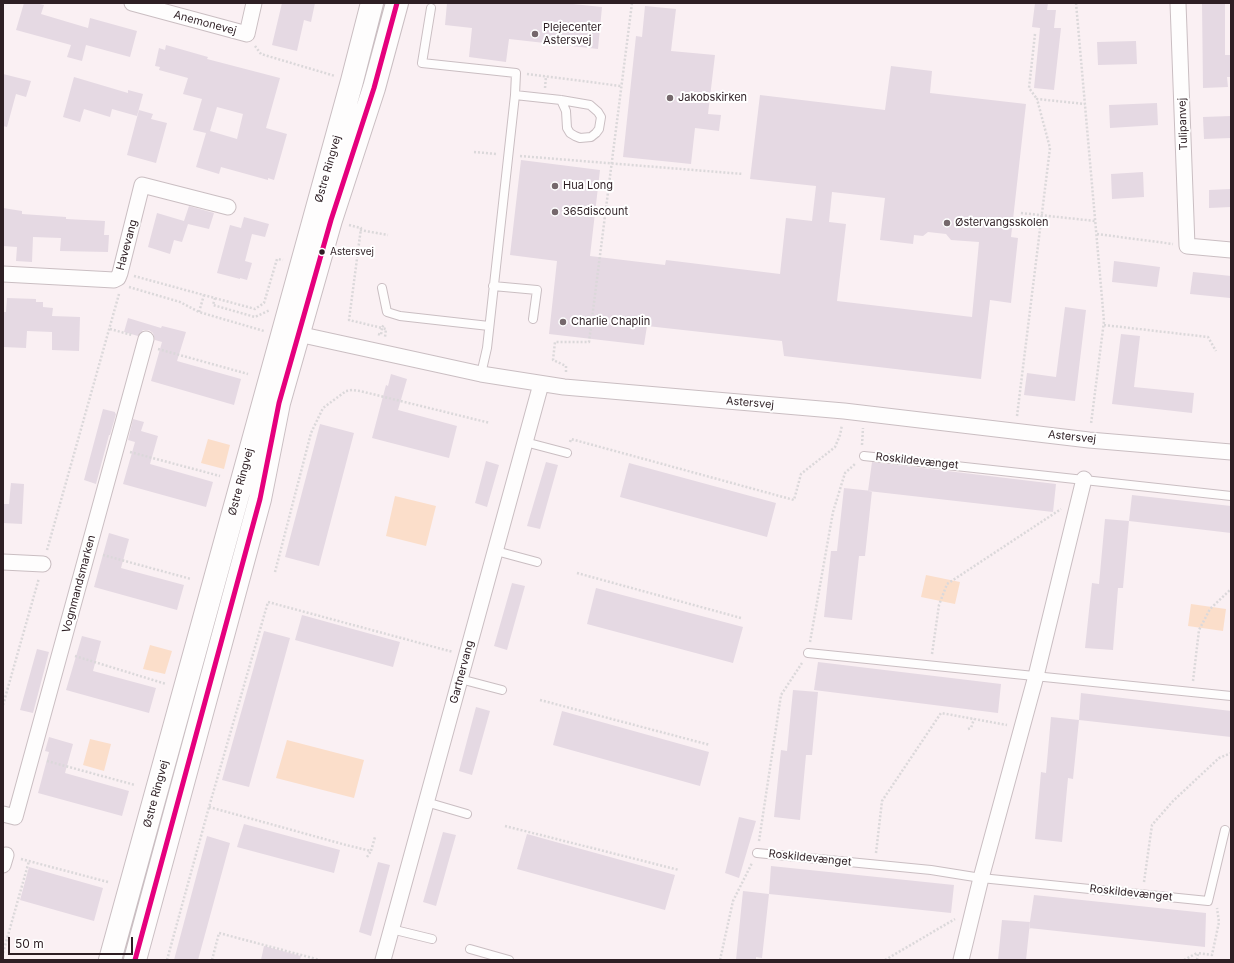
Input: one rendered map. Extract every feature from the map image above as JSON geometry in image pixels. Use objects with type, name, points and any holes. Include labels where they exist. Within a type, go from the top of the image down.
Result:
[{"type":"main road","name":"Østre Ringvej","points":[[110,960],[280,312],[352,82],[372,3]]},
{"type":"main road","name":"Østre Ringvej","points":[[135,960],[260,499],[279,403],[331,220],[374,88],[397,3]]},
{"type":"street","name":"Anemonevej","points":[[132,3],[247,34],[254,3]]},
{"type":"street","name":"Tulipanvej","points":[[1178,3],[1187,246]]},
{"type":"street","name":"Havevang","points":[[3,274],[109,280],[118,278],[142,185],[228,208]]},
{"type":"street","points":[[1187,246],[1231,250]]},
{"type":"street","points":[[280,312],[289,323],[292,330],[298,334]]},
{"type":"street","name":"Astersvej","points":[[298,334],[481,374],[564,388],[865,413],[1089,440],[1231,452]]},
{"type":"street","name":"Vognmandsmarken","points":[[3,814],[15,817],[145,343]]},
{"type":"street","name":"Gartnervang","points":[[383,960],[541,384]]},
{"type":"street","points":[[961,960],[981,878],[1036,676],[1084,479]]},
{"type":"street","points":[[3,562],[43,564]]},
{"type":"lane","points":[[431,8],[422,64],[516,73],[515,95],[487,348],[481,374]]},
{"type":"lane","points":[[515,95],[561,100],[590,105],[600,117],[599,129],[596,133],[586,138],[580,138],[570,133],[567,128],[566,111],[561,100]]},
{"type":"lane","points":[[493,286],[537,290],[533,319]]},
{"type":"lane","points":[[382,288],[387,312],[400,316],[489,326]]},
{"type":"lane","points":[[525,442],[567,453]]},
{"type":"lane","name":"Roskildevænget","points":[[864,456],[1231,496]]},
{"type":"lane","points":[[496,550],[537,562]]},
{"type":"lane","points":[[808,653],[1231,696]]},
{"type":"lane","points":[[460,679],[502,690]]},
{"type":"lane","points":[[426,802],[467,814]]},
{"type":"lane","points":[[1208,901],[1224,830]]},
{"type":"lane","name":"Roskildevænget","points":[[757,853],[931,870],[981,878],[1208,901]]},
{"type":"lane","points":[[391,929],[432,939]]},
{"type":"lane","points":[[470,949],[509,960]]},
{"type":"path","points":[[564,388],[566,366],[553,360],[555,342],[589,342],[632,3]]},
{"type":"path","points":[[1076,3],[1104,325],[1089,440]]},
{"type":"path","points":[[247,34],[261,54],[341,77]]},
{"type":"path","points":[[1015,431],[1050,148],[1037,98],[1029,88],[1035,34]]},
{"type":"path","points":[[516,73],[621,86]]},
{"type":"path","points":[[1037,98],[1085,104]]},
{"type":"path","points":[[474,152],[743,174]]},
{"type":"path","points":[[1021,213],[1095,221]]},
{"type":"path","points":[[331,220],[360,228],[360,230],[388,235]]},
{"type":"path","points":[[360,230],[349,320],[382,328],[387,312]]},
{"type":"path","points":[[1097,234],[1187,246]]},
{"type":"path","points":[[118,278],[130,275],[255,308],[264,303],[277,259],[283,260]]},
{"type":"path","points":[[118,278],[128,287],[180,302],[199,312],[265,332]]},
{"type":"path","points":[[3,705],[110,328],[119,294],[118,278]]},
{"type":"path","points":[[199,312],[204,295]]},
{"type":"path","points":[[215,298],[213,305],[255,318],[269,310],[280,312]]},
{"type":"path","points":[[1104,325],[1208,337],[1216,351]]},
{"type":"path","points":[[110,328],[145,343],[248,374]]},
{"type":"path","points":[[276,572],[311,433],[323,408],[346,391],[360,391],[490,423]]},
{"type":"path","points":[[567,453],[571,439],[794,500],[801,474],[835,448],[840,436],[844,411]]},
{"type":"path","points":[[864,456],[862,442],[865,413]]},
{"type":"path","points":[[116,448],[220,476]]},
{"type":"path","name":"Roskildevænget","points":[[720,960],[733,901],[757,853],[782,695],[808,653],[832,512],[845,472],[864,456]]},
{"type":"path","points":[[930,665],[939,605],[947,584],[1079,497]]},
{"type":"path","points":[[88,551],[191,580]]},
{"type":"path","points":[[576,572],[741,618]]},
{"type":"path","points":[[1192,691],[1199,630],[1210,609],[1231,589]]},
{"type":"path","points":[[167,960],[209,806],[268,602],[466,656]]},
{"type":"path","points":[[60,653],[166,684]]},
{"type":"path","points":[[540,700],[710,745]]},
{"type":"path","points":[[874,865],[882,801],[941,713],[1022,728]]},
{"type":"path","points":[[968,729],[971,728],[974,719]]},
{"type":"path","points":[[1142,894],[1152,825],[1173,801],[1218,758],[1231,753]]},
{"type":"path","points":[[31,757],[135,785]]},
{"type":"path","points":[[209,806],[371,851]]},
{"type":"path","points":[[505,826],[679,870]]},
{"type":"path","points":[[367,857],[371,851],[375,836]]},
{"type":"path","points":[[4,860],[29,861],[108,882]]},
{"type":"path","points":[[3,953],[29,861]]},
{"type":"path","points":[[1184,960],[1198,953],[1212,955],[1219,922],[1217,905],[1208,901]]},
{"type":"path","points":[[884,960],[974,908]]},
{"type":"path","points":[[212,960],[219,933],[320,960]]},
{"type":"path","points":[[1197,960],[1198,953]]},
{"type":"shaded area","points":[[208,439],[230,445],[224,469],[201,463]]},
{"type":"shaded area","points":[[395,496],[436,506],[426,546],[386,536]]},
{"type":"shaded area","points":[[926,575],[960,582],[955,604],[921,597]]},
{"type":"shaded area","points":[[1191,604],[1226,609],[1223,631],[1188,626]]},
{"type":"shaded area","points":[[150,645],[172,651],[165,674],[143,669]]},
{"type":"shaded area","points":[[90,739],[111,744],[104,771],[83,765]]},
{"type":"shaded area","points":[[287,740],[364,760],[354,798],[276,778]]},
{"type":"building","points":[[24,3],[44,5],[41,14],[88,28],[90,18],[137,31],[130,57],[86,45],[82,61],[67,57],[71,45],[16,30]]},
{"type":"building","points":[[282,3],[315,3],[311,22],[304,20],[297,51],[272,45]]},
{"type":"building","name":"Plejecenter Astersvej","points":[[447,3],[563,3],[602,7],[598,49],[509,39],[506,62],[469,57],[472,28],[445,25]]},
{"type":"building","points":[[1035,3],[1048,3],[1047,10],[1056,10],[1054,28],[1061,28],[1054,90],[1034,88],[1040,28],[1032,27]]},
{"type":"building","points":[[1202,3],[1225,3],[1225,55],[1231,55],[1231,77],[1227,77],[1228,87],[1203,88]]},
{"type":"building","name":"Jakobskirken","points":[[645,6],[676,9],[671,51],[715,55],[708,114],[721,115],[719,131],[695,128],[691,164],[623,157],[636,36],[642,37]]},
{"type":"building","points":[[1136,41],[1137,64],[1098,65],[1097,42]]},
{"type":"building","points":[[166,45],[208,57],[207,59],[280,78],[266,128],[287,134],[274,180],[268,178],[268,180],[221,167],[219,174],[196,167],[206,133],[193,130],[202,99],[183,94],[188,78],[159,70],[160,67],[155,66],[159,48],[165,50]],"holes":[[[217,107],[243,114],[237,139],[210,131]]]},
{"type":"building","name":"Østervangsskolen","points":[[891,66],[932,71],[930,93],[1026,104],[1011,237],[1018,238],[1011,303],[990,300],[981,379],[784,356],[782,341],[647,326],[644,345],[549,334],[557,261],[510,255],[521,160],[600,170],[590,256],[665,265],[666,260],[780,274],[786,218],[812,221],[816,186],[750,179],[760,95],[885,110]],"holes":[[[832,192],[885,198],[880,240],[913,244],[914,235],[923,236],[928,232],[946,234],[951,240],[979,242],[972,317],[837,301],[846,224],[829,222]]]},
{"type":"building","points":[[3,74],[31,81],[26,97],[16,94],[7,127],[3,126]]},
{"type":"building","points":[[74,77],[128,93],[128,90],[143,94],[137,116],[112,109],[110,117],[84,109],[80,122],[63,117]]},
{"type":"building","points":[[1157,103],[1158,125],[1110,128],[1109,105]]},
{"type":"building","points":[[139,110],[153,114],[151,119],[167,123],[156,163],[127,155]]},
{"type":"building","points":[[1231,116],[1231,138],[1204,139],[1203,117]]},
{"type":"building","points":[[1143,172],[1144,197],[1112,199],[1111,174]]},
{"type":"building","points":[[1231,189],[1231,207],[1209,208],[1209,190]]},
{"type":"building","points":[[189,206],[214,213],[209,229],[188,224],[182,242],[174,240],[170,254],[148,247],[157,213],[184,221]]},
{"type":"building","points":[[3,208],[22,211],[22,214],[66,217],[66,219],[105,221],[104,235],[109,235],[108,252],[60,251],[61,238],[33,237],[32,262],[16,261],[17,247],[3,246]]},
{"type":"building","points":[[244,217],[269,224],[265,237],[252,234],[245,261],[252,263],[247,280],[217,273],[230,225],[241,228]]},
{"type":"building","points":[[1114,261],[1160,267],[1157,287],[1112,282]]},
{"type":"building","points":[[1193,272],[1231,276],[1230,298],[1190,294]]},
{"type":"building","points":[[7,298],[36,299],[36,302],[43,302],[43,307],[53,308],[52,316],[80,317],[79,351],[52,350],[52,332],[27,331],[26,348],[3,347],[3,312],[6,312]]},
{"type":"building","points":[[1065,307],[1086,310],[1075,401],[1024,395],[1027,373],[1056,377]]},
{"type":"building","points":[[128,318],[161,328],[162,326],[186,332],[177,361],[241,379],[234,405],[151,381],[162,342],[155,340],[153,333],[149,330],[143,330],[138,336],[124,332]]},
{"type":"building","points":[[1121,334],[1140,336],[1134,387],[1194,393],[1192,413],[1112,404]]},
{"type":"building","points":[[391,374],[407,379],[398,410],[457,426],[449,458],[372,438],[386,385],[388,386]]},
{"type":"building","points":[[103,409],[115,412],[116,414],[96,484],[84,480]]},
{"type":"building","points":[[133,419],[144,422],[141,431],[158,436],[150,464],[213,482],[206,507],[123,484],[135,442],[128,440]]},
{"type":"building","points":[[320,424],[354,433],[319,566],[285,557]]},
{"type":"building","points":[[486,461],[499,465],[487,507],[475,503]]},
{"type":"building","points":[[546,462],[558,465],[540,529],[527,526]]},
{"type":"building","points":[[872,462],[1056,484],[1053,512],[868,491]]},
{"type":"building","points":[[629,463],[776,503],[767,537],[620,497]]},
{"type":"building","points":[[11,483],[24,484],[22,524],[3,523],[3,504],[9,504]]},
{"type":"building","points":[[844,488],[872,491],[865,556],[859,556],[852,620],[824,617],[831,551],[837,551]]},
{"type":"building","points":[[1132,495],[1231,506],[1231,533],[1129,521]]},
{"type":"building","points":[[1105,519],[1129,521],[1123,588],[1118,588],[1113,650],[1085,648],[1092,583],[1099,584]]},
{"type":"building","points":[[109,533],[129,539],[121,568],[184,585],[177,610],[94,587]]},
{"type":"building","points":[[512,583],[525,586],[507,650],[494,646]]},
{"type":"building","points":[[596,588],[743,627],[733,663],[587,624]]},
{"type":"building","points":[[302,615],[400,642],[393,667],[295,640]]},
{"type":"building","points":[[264,631],[290,638],[249,787],[222,780]]},
{"type":"building","points":[[82,636],[101,641],[93,671],[156,688],[149,713],[66,690]]},
{"type":"building","points":[[37,649],[49,652],[33,713],[20,710]]},
{"type":"building","points":[[818,662],[1001,684],[998,713],[814,690]]},
{"type":"building","points":[[793,690],[818,692],[812,755],[806,755],[800,820],[774,817],[781,750],[787,751]]},
{"type":"building","points":[[1081,693],[1231,711],[1231,737],[1079,720]]},
{"type":"building","points":[[476,707],[490,711],[472,775],[459,771]]},
{"type":"building","points":[[562,711],[709,752],[700,786],[553,745]]},
{"type":"building","points":[[1051,717],[1079,720],[1073,779],[1068,778],[1062,842],[1035,839],[1041,772],[1046,773]]},
{"type":"building","points":[[49,737],[73,744],[65,773],[129,791],[122,816],[38,793],[49,752],[45,751]]},
{"type":"building","points":[[739,817],[756,821],[739,878],[725,873]]},
{"type":"building","points":[[244,824],[340,850],[334,873],[237,847]]},
{"type":"building","points":[[443,832],[456,835],[436,906],[423,902]]},
{"type":"building","points":[[527,834],[675,875],[665,910],[517,869]]},
{"type":"building","points":[[207,836],[230,843],[198,960],[174,960]]},
{"type":"building","points":[[378,862],[390,865],[371,936],[359,932]]},
{"type":"building","points":[[771,866],[954,885],[951,913],[769,894]]},
{"type":"building","points":[[29,867],[103,888],[94,921],[20,900]]},
{"type":"building","points":[[743,891],[769,894],[762,958],[756,957],[756,960],[736,960]]},
{"type":"building","points":[[1034,895],[1206,913],[1205,947],[1029,928]]},
{"type":"building","points":[[1002,920],[1030,922],[1026,960],[998,960]]},
{"type":"building","points":[[264,946],[301,956],[300,960],[261,960]]},
{"type":"transit line","points":[[135,960],[260,499],[279,403],[331,220],[374,88],[397,3]]},
{"type":"place","name":"Plejecenter Astersvej","points":[[535,34]]},
{"type":"place","name":"Jakobskirken","points":[[670,98]]},
{"type":"place","name":"Hua Long","points":[[555,186]]},
{"type":"place","name":"365discount","points":[[555,212]]},
{"type":"place","name":"Østervangsskolen","points":[[947,223]]},
{"type":"place","name":"Astersvej","points":[[322,252]]},
{"type":"place","name":"Charlie Chaplin","points":[[563,322]]}]
